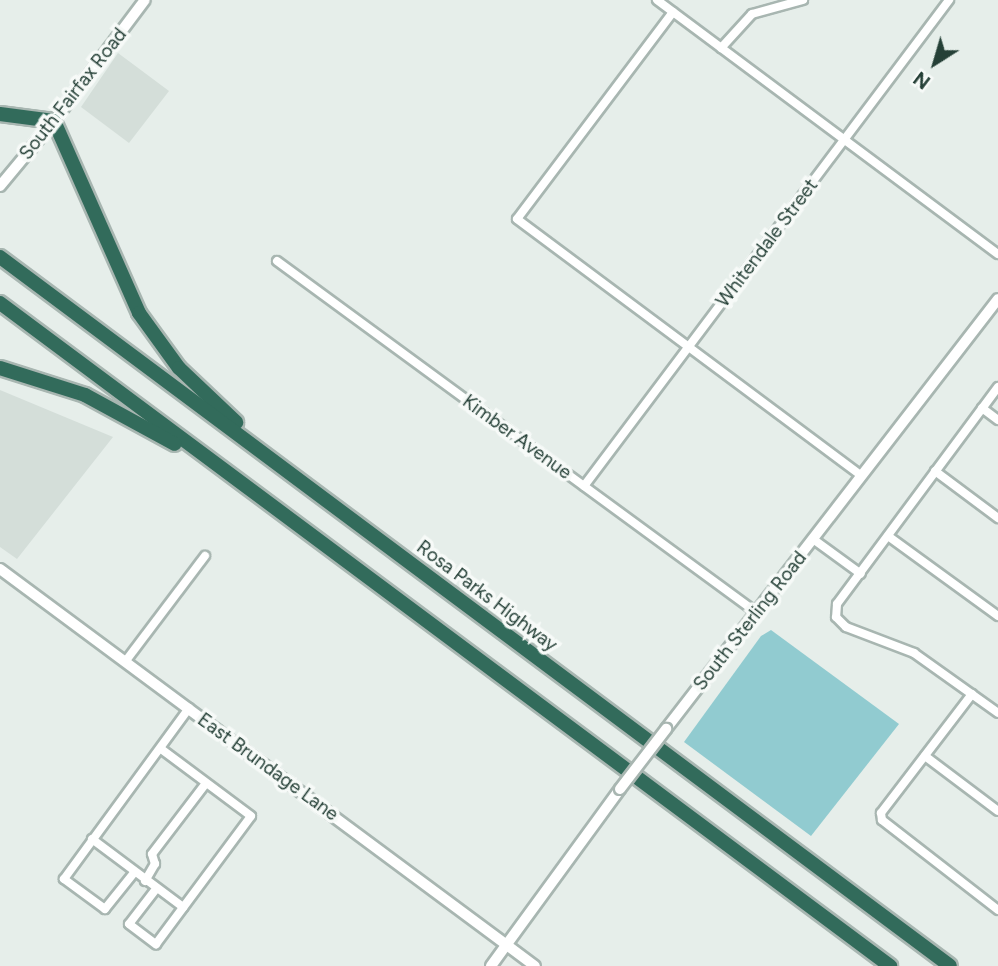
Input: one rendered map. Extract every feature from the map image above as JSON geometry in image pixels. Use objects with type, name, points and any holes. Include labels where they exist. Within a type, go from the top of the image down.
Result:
[{"type":"highway","points":[[0,114],[54,121],[124,285],[151,332],[195,384],[291,473]]},
{"type":"highway","name":"Rosa Parks Highway","points":[[0,257],[950,966]]},
{"type":"highway","points":[[0,303],[888,965]]},
{"type":"highway","points":[[0,368],[72,391],[134,419],[296,523]]},
{"type":"main road","name":"South Fairfax Road","points":[[0,186],[54,121]]},
{"type":"main road","name":"East Brundage Lane","points":[[0,569],[535,966]]},
{"type":"street","name":"South Fairfax Road","points":[[54,121],[145,0]]},
{"type":"street","points":[[657,0],[998,254]]},
{"type":"street","points":[[721,48],[752,14],[803,0]]},
{"type":"street","name":"Whitendale Street","points":[[584,486],[949,0]]},
{"type":"street","points":[[673,12],[517,219],[861,475]]},
{"type":"street","name":"Kimber Avenue","points":[[277,261],[757,612]]},
{"type":"street","name":"South Sterling Road","points":[[491,966],[620,789],[998,299]]},
{"type":"street","points":[[998,387],[837,604],[836,617],[846,627],[914,653],[998,713]]},
{"type":"street","points":[[982,408],[998,420]]},
{"type":"street","points":[[935,471],[998,518]]},
{"type":"street","points":[[888,536],[998,616]]},
{"type":"street","points":[[813,539],[861,574]]},
{"type":"street","points":[[125,662],[205,556]]},
{"type":"street","points":[[972,694],[881,813],[882,820],[996,905]]},
{"type":"street","points":[[134,874],[105,909],[64,879],[189,708]]},
{"type":"street","points":[[156,889],[129,924],[156,944],[251,816],[161,749]]},
{"type":"street","points":[[925,756],[998,811]]},
{"type":"street","points":[[145,881],[155,864],[152,854],[206,783]]},
{"type":"street","points":[[92,839],[134,874],[183,907]]},
{"type":"shaded area","points":[[118,53],[169,91],[129,143],[81,107]]},
{"type":"shaded area","points":[[0,390],[113,437],[17,559],[0,547]]},
{"type":"water","points":[[771,630],[899,724],[811,836],[684,742],[761,636]]}]
